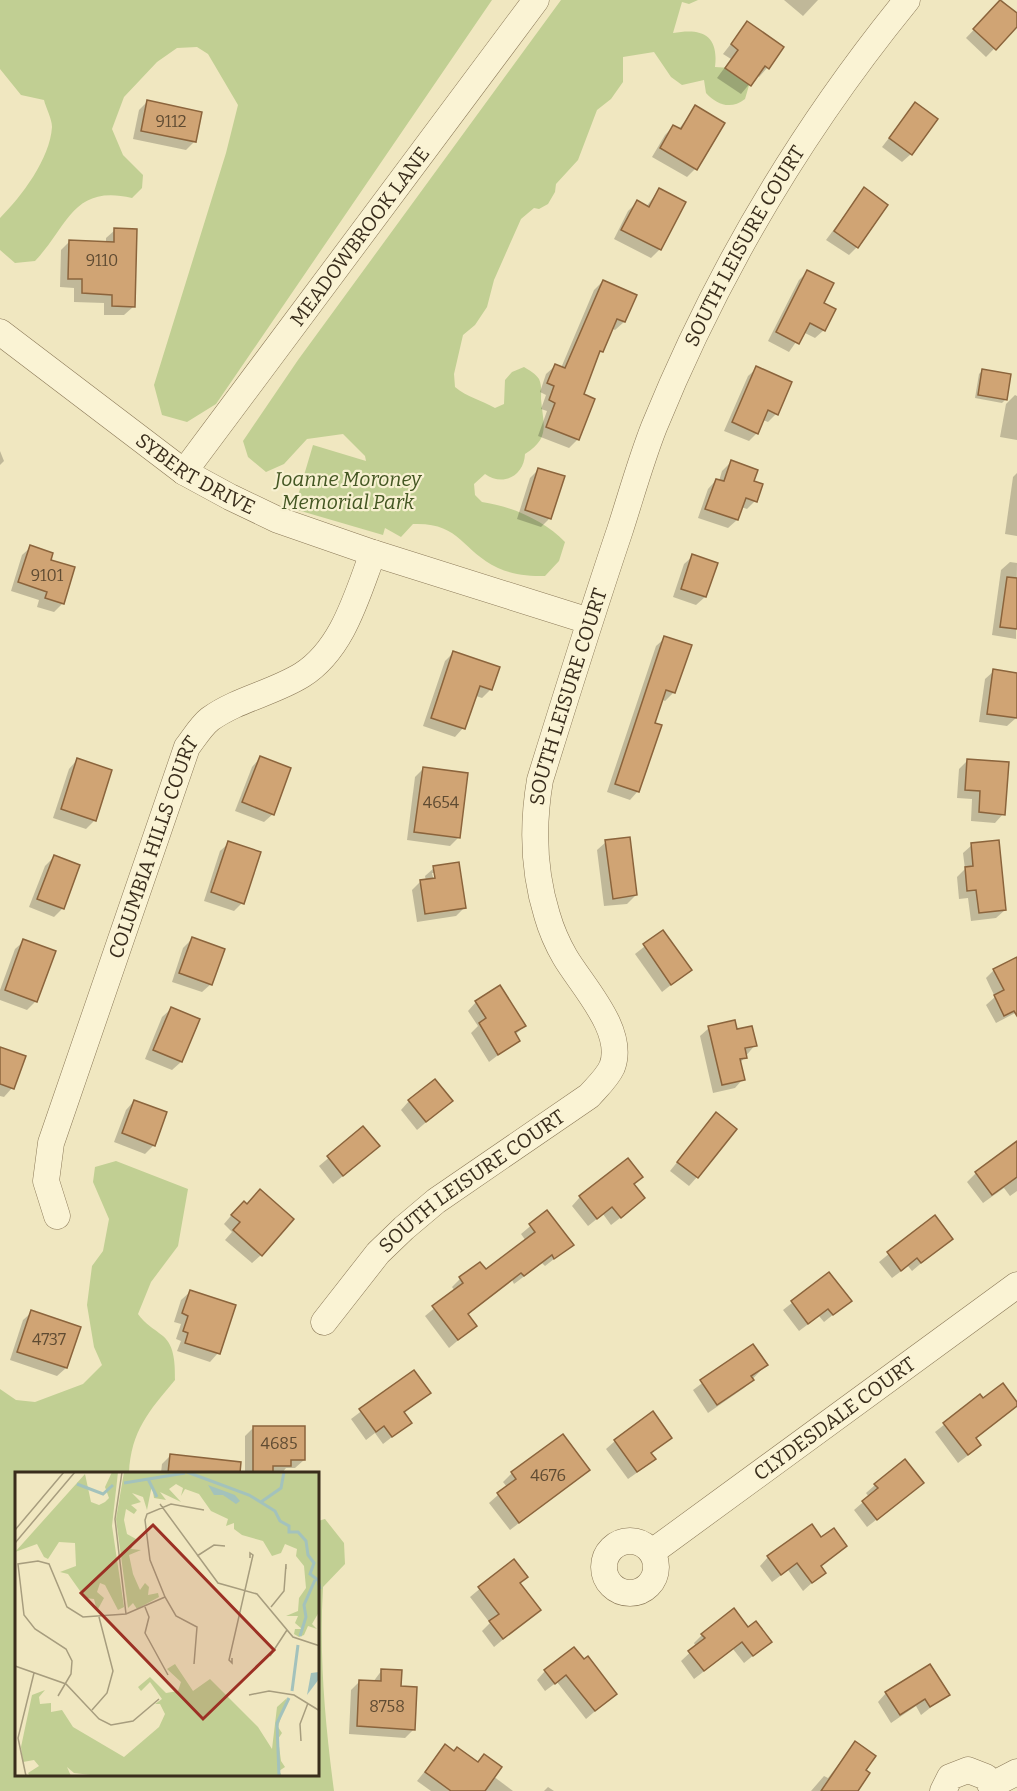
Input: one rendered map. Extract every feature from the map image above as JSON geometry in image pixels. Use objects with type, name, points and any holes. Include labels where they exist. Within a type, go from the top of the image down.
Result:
[{"type":"street","name":"MEADOWBROOK LANE","points":[[184,472],[536,0]]},
{"type":"street","name":"SOUTH LEISURE COURT","points":[[324,1322],[372,1260],[404,1228],[436,1201],[589,1096],[612,1067],[614,1052],[609,1026],[564,957],[548,918],[538,879],[534,843],[535,811],[540,780],[589,621],[653,429],[710,306],[750,229],[806,134],[848,73],[907,0]]},
{"type":"street","name":"SYBERT DRIVE","points":[[0,332],[184,472],[278,520],[373,553],[589,621]]},
{"type":"street","name":"COLUMBIA HILLS COURT","points":[[57,1216],[46,1180],[51,1143],[187,747],[208,720],[235,704],[303,675],[327,652],[349,619],[373,553]]},
{"type":"street","name":"CLYDESDALE COURT","points":[[652,1552],[1017,1285]]},
{"type":"street","points":[[943,1791],[950,1777],[968,1770],[978,1772],[993,1788],[1017,1772]]},
{"type":"green space","points":[[0,0],[492,0],[216,404],[187,422],[162,415],[154,385],[226,153],[238,105],[208,54],[197,47],[177,48],[157,62],[124,97],[112,129],[123,155],[143,175],[142,188],[132,198],[112,195],[96,197],[84,203],[64,222],[35,261],[15,263],[0,250],[0,218],[33,177],[46,152],[52,127],[44,100],[21,95],[0,69]]},
{"type":"green space","name":"Joanne Moroney Memorial Park","points":[[561,0],[698,0],[689,4],[682,2],[673,33],[692,32],[706,36],[714,47],[715,67],[730,68],[750,82],[745,99],[735,104],[724,105],[706,93],[704,80],[682,85],[671,77],[654,52],[623,57],[623,82],[611,99],[597,110],[578,160],[556,184],[555,192],[548,204],[539,209],[534,208],[521,219],[494,280],[487,307],[475,325],[463,335],[454,374],[455,387],[464,393],[495,408],[504,404],[505,380],[512,372],[524,367],[536,375],[540,382],[544,430],[539,442],[525,454],[521,468],[511,477],[499,479],[485,474],[474,484],[475,495],[482,502],[504,507],[538,521],[565,542],[559,561],[545,576],[533,576],[515,574],[498,568],[451,532],[441,528],[413,524],[401,537],[385,528],[383,535],[294,509],[313,445],[366,461],[365,456],[343,434],[307,439],[284,464],[266,472],[248,457],[243,441],[298,360]]},
{"type":"green space","points":[[116,1161],[188,1189],[178,1246],[151,1282],[138,1314],[170,1345],[174,1356],[175,1380],[143,1422],[133,1445],[129,1472],[15,1472],[15,1776],[320,1776],[320,1520],[325,1519],[344,1543],[345,1564],[323,1587],[324,1689],[334,1791],[0,1791],[0,1389],[16,1400],[35,1402],[83,1384],[102,1365],[94,1347],[87,1305],[92,1266],[103,1251],[109,1219],[93,1182],[95,1167]]},
{"type":"building","points":[[1000,0],[1017,13],[1017,27],[996,50],[973,29]]},
{"type":"building","points":[[747,21],[784,47],[769,69],[765,66],[751,86],[725,68],[738,50],[731,44]]},
{"type":"building","points":[[147,100],[202,112],[196,142],[141,131]]},
{"type":"building","points":[[915,102],[938,119],[912,155],[889,138]]},
{"type":"building","points":[[695,105],[725,123],[697,170],[660,148],[673,125],[681,129]]},
{"type":"building","points":[[864,187],[888,205],[858,248],[834,231]]},
{"type":"building","points":[[659,188],[686,202],[661,250],[621,230],[637,200],[649,207]]},
{"type":"building","points":[[114,228],[137,229],[135,307],[112,306],[112,295],[82,293],[82,279],[68,279],[69,240],[114,242]]},
{"type":"building","points":[[807,270],[834,283],[824,303],[836,309],[825,331],[810,323],[799,344],[776,332]]},
{"type":"building","points":[[603,280],[637,295],[625,322],[617,319],[603,352],[600,351],[584,394],[595,399],[579,440],[546,427],[555,403],[549,400],[554,386],[547,383],[555,364],[565,368]]},
{"type":"building","points":[[756,366],[792,382],[778,415],[768,410],[758,434],[732,422]]},
{"type":"building","points":[[982,369],[1011,374],[1007,400],[978,395]]},
{"type":"building","points":[[731,460],[758,470],[754,481],[763,484],[757,502],[746,498],[738,520],[705,509],[716,479],[724,481]]},
{"type":"building","points":[[538,468],[565,476],[551,519],[525,510]]},
{"type":"building","points":[[30,545],[53,553],[51,560],[75,567],[64,604],[45,598],[47,592],[18,582]]},
{"type":"building","points":[[692,554],[718,563],[706,597],[681,589]]},
{"type":"building","points":[[1007,577],[1017,578],[1017,629],[1000,627]]},
{"type":"building","points":[[664,636],[692,645],[675,693],[666,690],[655,723],[662,725],[639,792],[615,784]]},
{"type":"building","points":[[453,651],[500,667],[492,690],[480,686],[465,729],[431,718]]},
{"type":"building","points":[[993,669],[1017,673],[1017,718],[987,714]]},
{"type":"building","points":[[260,756],[291,768],[274,815],[242,802]]},
{"type":"building","points":[[77,758],[112,770],[96,821],[61,809]]},
{"type":"building","points":[[967,759],[1009,762],[1005,815],[979,812],[980,791],[965,790]]},
{"type":"building","points":[[423,767],[468,773],[460,838],[414,832]]},
{"type":"building","points":[[630,837],[637,895],[613,899],[605,840]]},
{"type":"building","points":[[999,840],[1006,910],[979,913],[976,890],[967,891],[965,867],[973,866],[971,843]]},
{"type":"building","points":[[228,841],[261,852],[244,904],[211,892]]},
{"type":"building","points":[[54,855],[80,865],[64,909],[37,899]]},
{"type":"building","points":[[459,862],[466,908],[425,914],[420,880],[435,878],[433,866]]},
{"type":"building","points":[[663,930],[692,970],[671,985],[643,944]]},
{"type":"building","points":[[192,937],[225,949],[212,985],[179,973]]},
{"type":"building","points":[[23,939],[56,951],[37,1002],[5,990]]},
{"type":"building","points":[[1017,957],[1017,1016],[1014,1011],[1004,1016],[994,995],[1004,990],[993,969]]},
{"type":"building","points":[[500,985],[526,1026],[515,1032],[520,1041],[498,1055],[479,1023],[486,1018],[475,1001]]},
{"type":"building","points":[[171,1007],[200,1019],[182,1062],[153,1050]]},
{"type":"building","points":[[735,1020],[737,1029],[752,1026],[757,1046],[745,1048],[747,1058],[740,1059],[745,1080],[722,1085],[708,1026]]},
{"type":"building","points":[[0,1047],[26,1056],[14,1089],[0,1084]]},
{"type":"building","points":[[435,1079],[453,1101],[426,1122],[408,1100]]},
{"type":"building","points":[[134,1100],[167,1112],[155,1146],[122,1133]]},
{"type":"building","points":[[716,1112],[737,1129],[698,1178],[677,1162]]},
{"type":"building","points":[[363,1126],[380,1146],[343,1176],[327,1156]]},
{"type":"building","points":[[1017,1141],[1017,1177],[992,1195],[975,1172]]},
{"type":"building","points":[[628,1158],[643,1177],[634,1184],[645,1198],[621,1218],[612,1207],[597,1219],[579,1196]]},
{"type":"building","points":[[260,1189],[294,1219],[262,1256],[233,1230],[240,1222],[231,1215],[244,1201],[247,1204]]},
{"type":"building","points":[[547,1210],[574,1245],[554,1259],[552,1255],[524,1276],[521,1273],[468,1314],[477,1326],[458,1340],[432,1306],[463,1283],[459,1277],[480,1262],[486,1269],[535,1232],[529,1224]]},
{"type":"building","points":[[935,1215],[953,1239],[921,1263],[917,1258],[901,1271],[887,1252]]},
{"type":"building","points":[[829,1272],[852,1301],[833,1315],[828,1309],[808,1324],[791,1301]]},
{"type":"building","points":[[190,1290],[236,1305],[220,1354],[185,1343],[188,1333],[183,1331],[188,1316],[182,1313]]},
{"type":"building","points":[[31,1310],[81,1327],[67,1368],[17,1352]]},
{"type":"building","points":[[753,1344],[768,1365],[751,1376],[754,1380],[717,1405],[700,1380]]},
{"type":"building","points":[[414,1370],[431,1393],[404,1412],[412,1423],[392,1437],[384,1426],[376,1432],[359,1409]]},
{"type":"building","points":[[1003,1383],[1017,1402],[1017,1406],[976,1438],[981,1445],[968,1455],[943,1423],[980,1394],[983,1398]]},
{"type":"building","points":[[653,1411],[672,1438],[651,1453],[656,1459],[637,1472],[614,1440]]},
{"type":"building","points":[[253,1426],[305,1426],[305,1460],[291,1460],[291,1466],[273,1466],[273,1472],[253,1472]]},
{"type":"building","points":[[563,1434],[590,1470],[519,1523],[497,1493],[516,1479],[511,1472]]},
{"type":"building","points":[[170,1454],[241,1462],[240,1472],[168,1472]]},
{"type":"building","points":[[905,1459],[924,1483],[877,1520],[862,1501],[878,1488],[874,1484]]},
{"type":"building","points":[[812,1524],[821,1537],[834,1528],[847,1546],[821,1566],[826,1573],[812,1583],[797,1563],[781,1575],[767,1556]]},
{"type":"building","points":[[514,1559],[528,1577],[520,1583],[541,1610],[503,1639],[489,1621],[499,1614],[478,1587]]},
{"type":"building","points":[[734,1608],[748,1627],[756,1621],[772,1642],[753,1656],[742,1642],[704,1671],[688,1651],[705,1638],[701,1634]]},
{"type":"building","points":[[574,1647],[584,1659],[588,1656],[617,1694],[595,1711],[566,1675],[555,1684],[544,1670]]},
{"type":"building","points":[[930,1664],[950,1695],[930,1707],[925,1699],[900,1715],[885,1692]]},
{"type":"building","points":[[381,1669],[402,1670],[401,1686],[417,1687],[415,1730],[357,1726],[359,1680],[381,1681]]},
{"type":"building","points":[[855,1741],[876,1756],[866,1770],[870,1773],[858,1791],[821,1791]]},
{"type":"building","points":[[445,1744],[454,1751],[457,1747],[478,1762],[484,1754],[502,1767],[485,1791],[451,1791],[425,1772]]}]
